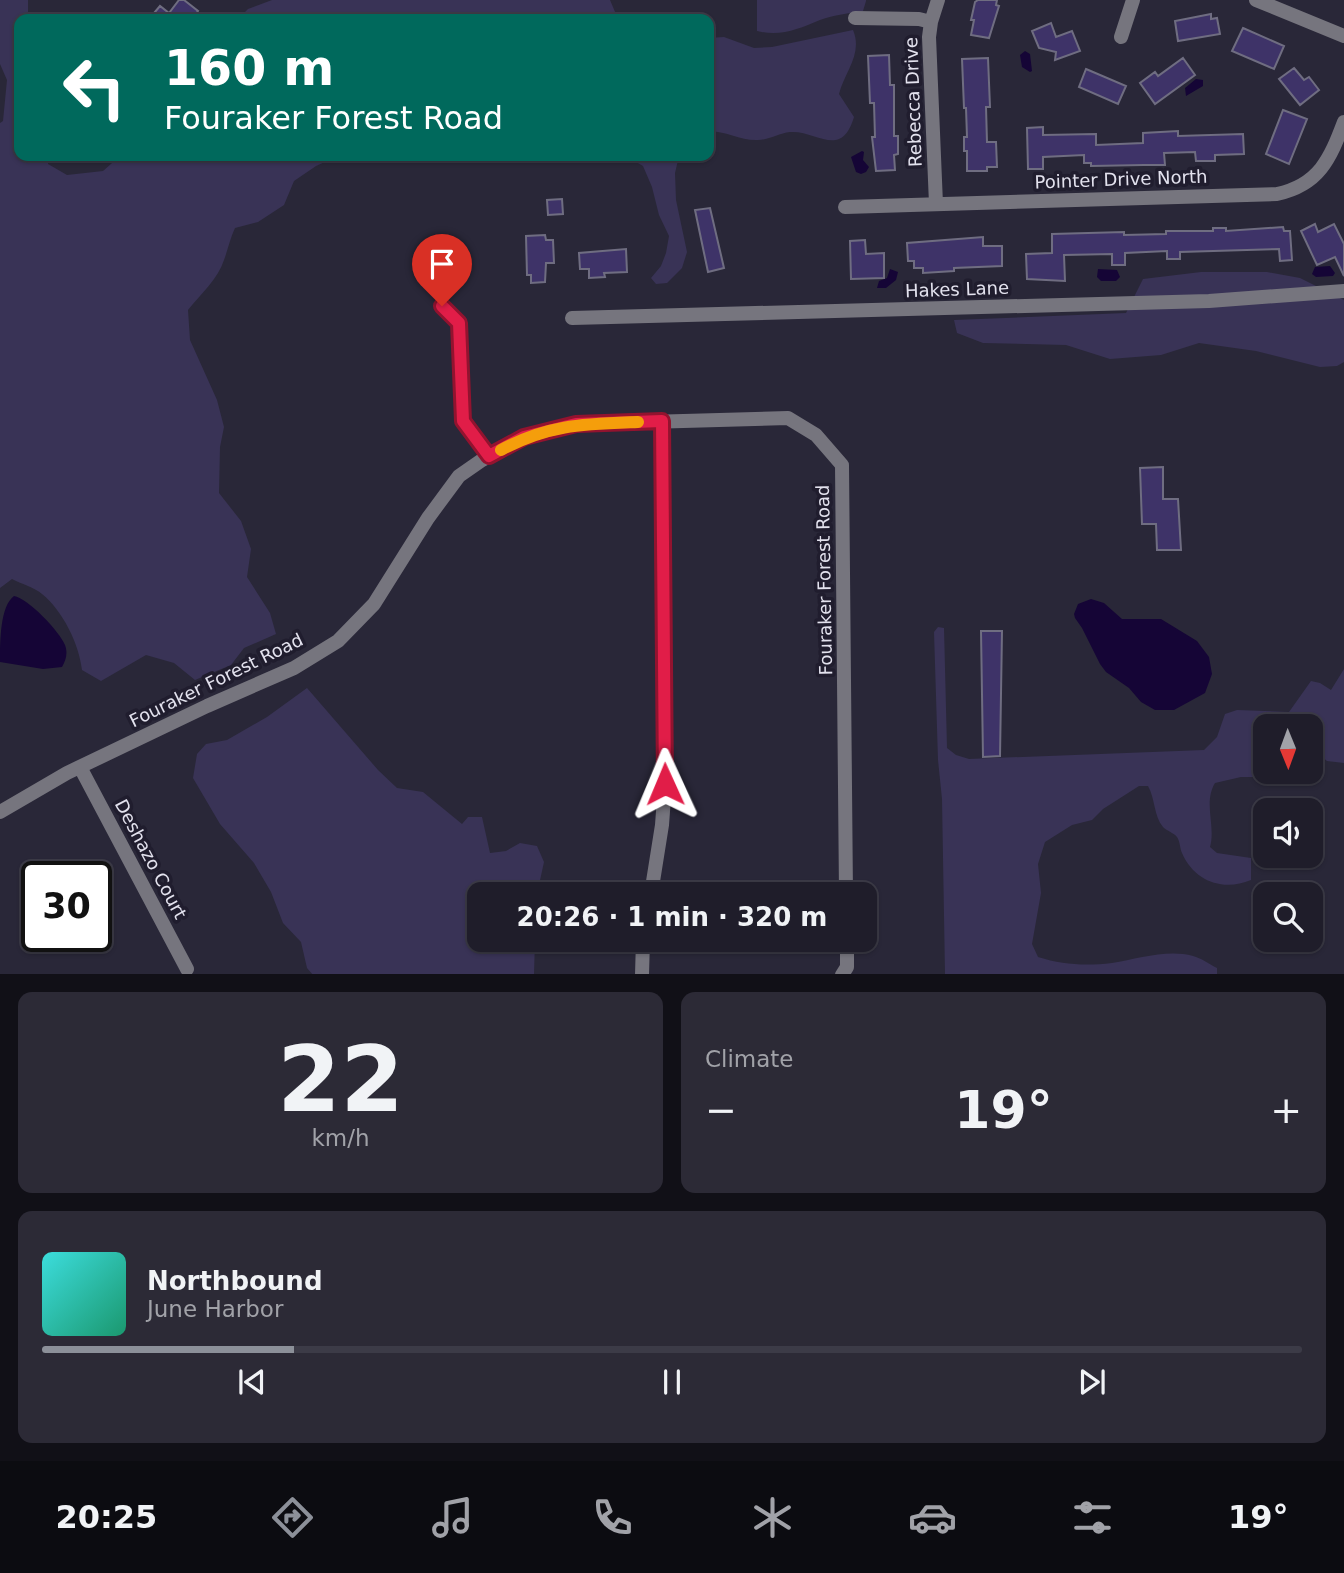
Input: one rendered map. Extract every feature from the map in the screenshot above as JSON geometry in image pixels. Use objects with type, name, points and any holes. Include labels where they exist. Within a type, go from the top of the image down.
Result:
[{"type":"street","name":"Rebecca Drive","points":[[936,204],[930,22],[938,0]]},
{"type":"street","points":[[1121,37],[1133,0]]},
{"type":"street","points":[[1256,0],[1344,36]]},
{"type":"street","points":[[855,18],[919,19],[930,22]]},
{"type":"street","name":"Pointer Drive North","points":[[845,207],[1277,194],[1305,185],[1323,168],[1333,152],[1344,122]]},
{"type":"street","name":"Hakes Lane","points":[[572,318],[1209,301],[1344,291]]},
{"type":"street","points":[[442,306],[459,323],[463,421],[489,456]]},
{"type":"street","name":"Fouraker Forest Road","points":[[0,811],[80,767],[294,668],[338,640],[374,604],[428,518],[459,476],[524,437],[576,424],[788,418],[816,435],[842,465],[846,882]]},
{"type":"street","points":[[653,882],[665,784],[662,421]]},
{"type":"street","name":"Deshazo Court","points":[[80,767],[187,969]]},
{"type":"street","points":[[642,974],[643,952]]},
{"type":"street","points":[[843,974],[847,967],[847,952]]},
{"type":"shaded area","points":[[0,0],[28,0],[28,14],[14,14],[14,161],[48,161],[48,164],[67,175],[103,171],[114,161],[327,161],[294,181],[284,205],[258,222],[235,228],[218,274],[188,310],[190,340],[217,400],[224,427],[220,447],[219,493],[241,521],[251,549],[247,577],[270,613],[276,634],[244,648],[231,665],[195,680],[174,663],[146,655],[101,681],[82,670],[69,629],[50,601],[35,589],[12,579],[0,588],[0,123],[3,121],[7,80],[0,64]]},
{"type":"shaded area","points":[[272,0],[610,0],[616,14],[243,14],[248,9]]},
{"type":"shaded area","points":[[757,0],[866,1],[863,11],[831,17],[782,33],[766,33],[757,31]]},
{"type":"shaded area","points":[[853,30],[856,39],[855,55],[839,94],[854,117],[849,130],[842,137],[827,140],[790,132],[752,140],[714,132],[714,38],[724,37],[754,48],[772,47]]},
{"type":"shaded area","points":[[1025,51],[1030,54],[1030,72],[1022,67],[1020,55]]},
{"type":"shaded area","points":[[1196,79],[1203,80],[1203,86],[1186,96],[1185,88]]},
{"type":"shaded area","points":[[862,151],[863,160],[869,167],[861,174],[856,172],[851,157]]},
{"type":"shaded area","points":[[634,161],[678,161],[675,173],[676,200],[687,252],[682,268],[667,283],[656,284],[651,278],[661,266],[669,236],[643,166]]},
{"type":"shaded area","points":[[1330,266],[1335,273],[1333,276],[1316,277],[1312,274],[1315,267]]},
{"type":"shaded area","points":[[890,269],[898,272],[896,280],[886,288],[877,288],[879,281],[887,278]]},
{"type":"shaded area","points":[[1098,269],[1117,270],[1120,277],[1116,281],[1101,281],[1097,277]]},
{"type":"shaded area","points":[[1201,272],[1267,272],[1300,278],[1344,300],[1344,362],[1337,366],[1320,367],[1256,351],[1199,343],[1161,355],[1110,359],[1066,345],[983,343],[957,333],[954,320],[1126,313],[1143,279]]},
{"type":"shaded area","points":[[14,596],[35,609],[62,639],[66,654],[62,667],[43,669],[0,662],[3,616]]},
{"type":"shaded area","points":[[1091,599],[1104,603],[1122,619],[1161,619],[1197,641],[1209,657],[1212,674],[1205,693],[1174,710],[1155,710],[1141,702],[1129,688],[1106,672],[1075,618],[1078,604]]},
{"type":"shaded area","points":[[938,627],[944,628],[947,748],[956,755],[969,759],[1204,750],[1217,737],[1225,714],[1237,710],[1289,712],[1311,681],[1331,690],[1344,669],[1344,763],[1327,761],[1323,758],[1323,714],[1253,714],[1253,777],[1215,783],[1210,798],[1210,847],[1217,853],[1251,858],[1251,880],[1230,885],[1220,884],[1210,882],[1194,871],[1182,853],[1177,837],[1160,823],[1148,786],[1139,786],[1103,809],[1092,820],[1072,825],[1045,842],[1038,864],[1041,893],[1032,944],[1038,957],[1066,963],[1093,964],[1163,954],[1183,954],[1196,957],[1217,968],[1217,974],[945,974],[942,799],[938,760],[934,632]]},
{"type":"shaded area","points":[[307,688],[397,788],[423,792],[462,824],[468,817],[482,817],[490,853],[506,851],[520,843],[537,846],[544,862],[540,882],[467,882],[467,952],[535,952],[534,974],[312,974],[307,968],[301,942],[283,923],[271,892],[254,863],[220,824],[193,778],[197,754],[206,744],[227,740],[267,717]]},
{"type":"building","points":[[179,0],[184,0],[198,11],[196,14],[153,14],[160,6],[169,13]]},
{"type":"building","points":[[997,0],[996,5],[999,6],[989,38],[971,35],[974,20],[971,20],[975,2]]},
{"type":"building","points":[[1211,14],[1211,19],[1217,18],[1220,34],[1178,41],[1175,21]]},
{"type":"building","points":[[1051,23],[1056,37],[1072,31],[1080,51],[1055,60],[1056,52],[1039,48],[1032,31]]},
{"type":"building","points":[[1243,28],[1284,46],[1274,69],[1232,51]]},
{"type":"building","points":[[889,55],[890,85],[894,85],[894,136],[898,136],[898,154],[894,155],[895,170],[876,171],[872,137],[875,137],[874,103],[870,103],[868,56]]},
{"type":"building","points":[[988,58],[990,107],[986,107],[987,142],[996,142],[997,167],[987,167],[987,171],[967,171],[967,151],[964,151],[964,137],[967,137],[962,59]]},
{"type":"building","points":[[1183,58],[1195,75],[1155,104],[1140,83],[1155,72],[1158,76]]},
{"type":"building","points":[[1294,68],[1304,80],[1309,77],[1319,90],[1300,105],[1279,79]]},
{"type":"building","points":[[1086,69],[1126,86],[1118,104],[1079,87]]},
{"type":"building","points":[[1283,110],[1307,119],[1289,164],[1266,154]]},
{"type":"building","points":[[1043,127],[1043,135],[1096,134],[1096,145],[1143,143],[1143,133],[1178,131],[1178,136],[1243,134],[1244,154],[1215,155],[1215,161],[1196,161],[1195,152],[1164,153],[1165,165],[1091,166],[1091,163],[1084,163],[1084,155],[1043,157],[1043,169],[1028,169],[1027,128]]},
{"type":"building","points":[[562,199],[563,214],[548,215],[547,200]]},
{"type":"building","points":[[710,208],[724,268],[708,272],[695,210]]},
{"type":"building","points":[[1315,224],[1318,232],[1334,224],[1344,244],[1344,276],[1335,257],[1317,265],[1301,231]]},
{"type":"building","points":[[1283,227],[1284,231],[1290,231],[1292,260],[1280,261],[1279,249],[1180,252],[1180,259],[1167,259],[1167,251],[1125,253],[1125,265],[1112,265],[1112,254],[1064,255],[1065,281],[1027,279],[1026,254],[1052,253],[1052,234],[1166,234],[1166,231],[1213,231],[1213,228],[1226,228],[1226,231]]},
{"type":"building","points":[[545,235],[546,240],[553,240],[554,263],[546,263],[545,282],[531,283],[531,275],[527,275],[526,236]]},
{"type":"building","points":[[983,237],[983,246],[1002,246],[1002,266],[954,268],[954,271],[923,273],[923,268],[914,268],[914,261],[908,261],[907,243]]},
{"type":"building","points":[[865,240],[866,254],[884,253],[884,278],[851,279],[850,241]]},
{"type":"building","points":[[626,249],[627,272],[604,273],[605,277],[589,278],[589,269],[580,269],[579,253]]},
{"type":"building","points":[[1163,467],[1163,499],[1178,499],[1181,550],[1157,550],[1156,524],[1142,524],[1140,468]]},
{"type":"building","points":[[981,631],[1002,631],[1000,756],[983,757]]},
{"type":"slow traffic","points":[[501,450],[524,437],[576,424],[638,422]]},
{"type":"route","points":[[442,306],[459,323],[463,421],[489,456],[524,437],[576,424],[662,421],[665,784]]}]
